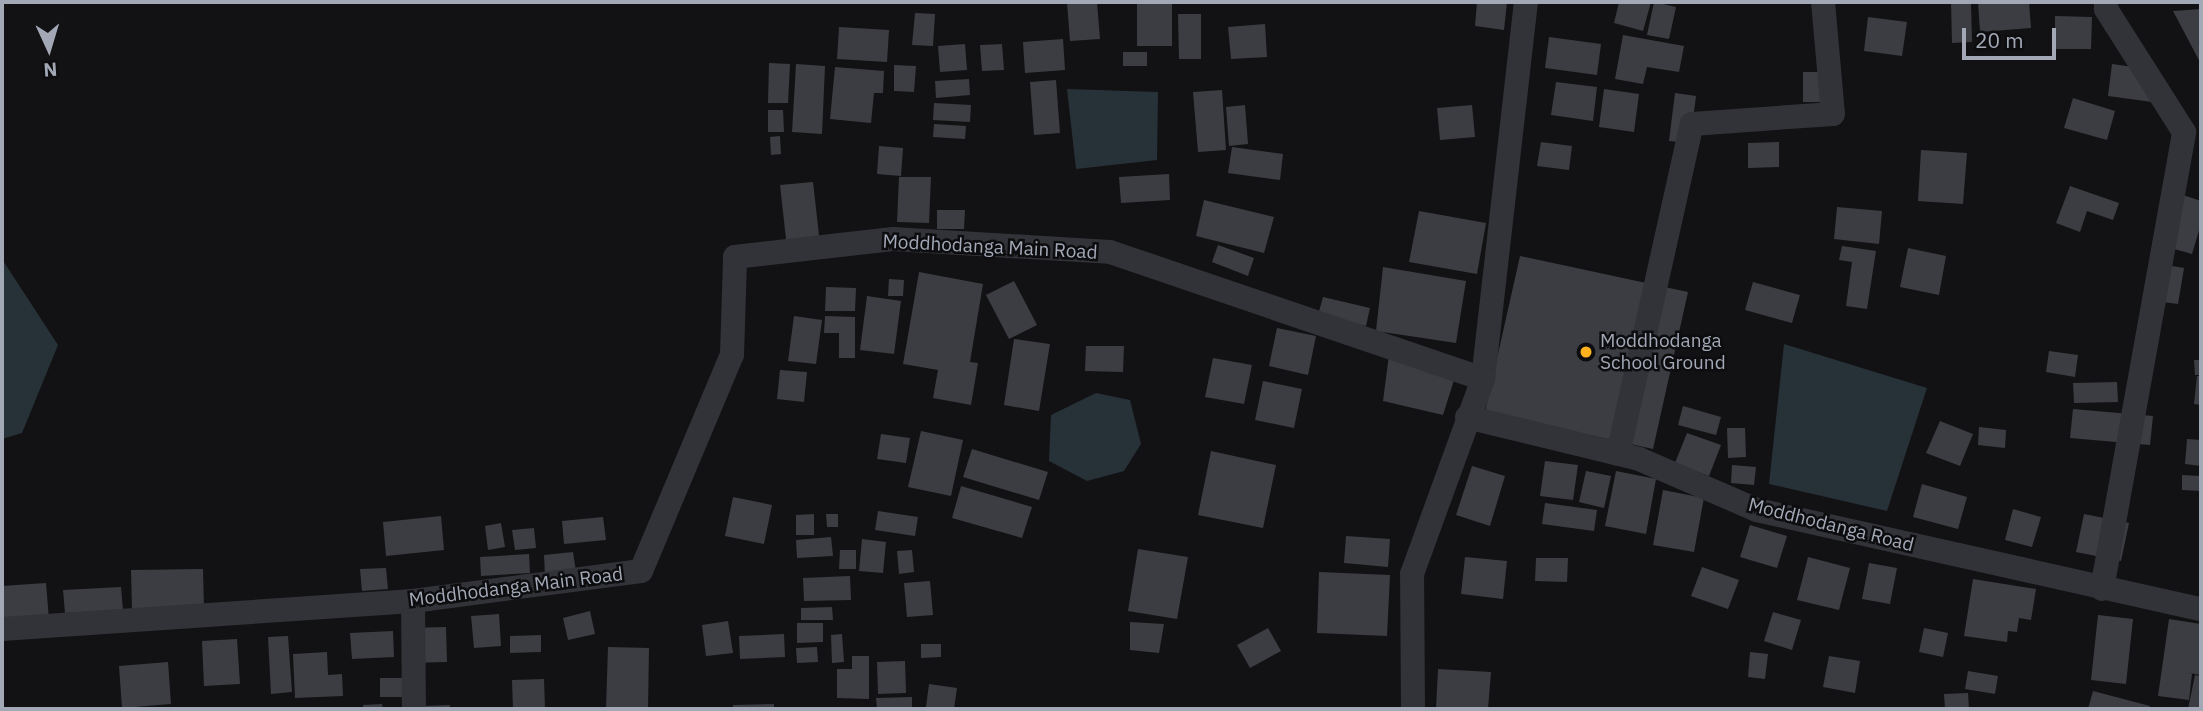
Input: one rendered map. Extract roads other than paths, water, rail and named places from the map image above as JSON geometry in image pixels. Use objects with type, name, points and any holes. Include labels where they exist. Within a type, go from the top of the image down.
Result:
[{"type":"street","points":[[1413,709],[1412,574],[1483,379],[1526,2]]},
{"type":"street","points":[[1618,454],[1692,124],[1833,114],[1824,2]]},
{"type":"street","points":[[2102,589],[2193,133],[2106,9],[2106,2]]},
{"type":"street","name":"Moddhodanga Main Road","points":[[2,629],[413,601],[641,571],[732,355],[735,257],[893,239],[1110,252],[1483,379]]},
{"type":"street","name":"Moddhodanga Road","points":[[1467,417],[1618,454],[1757,510],[2201,609]]},
{"type":"street","points":[[413,601],[414,709]]},
{"type":"place","name":"Moddhodanga School Ground","points":[[1586,352]]}]
